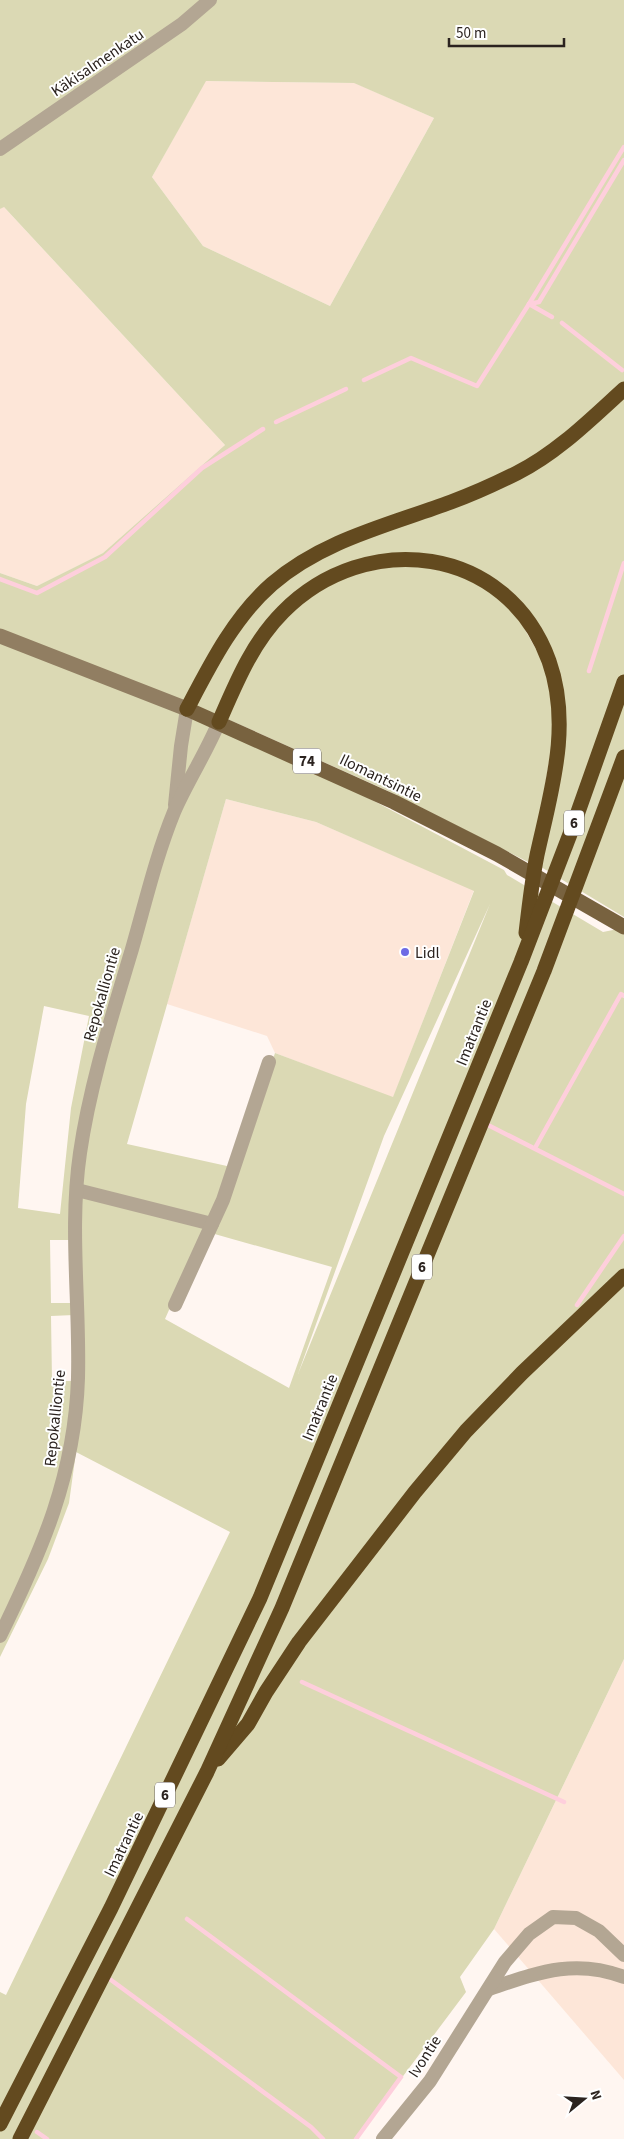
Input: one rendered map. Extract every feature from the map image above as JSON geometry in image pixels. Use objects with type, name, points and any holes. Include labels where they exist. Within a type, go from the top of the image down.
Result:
[{"type":"highway","points":[[187,709],[212,662],[242,616],[271,585],[300,562],[329,546],[452,502],[518,472],[547,455],[624,389]]},
{"type":"highway","points":[[219,722],[239,674],[266,630],[302,595],[345,570],[372,562],[410,558],[436,561],[460,570],[500,593],[520,612],[537,635],[550,662],[561,720],[560,746],[537,858],[521,962]]},
{"type":"highway","name":"Imatrantie","points":[[0,2124],[111,1908],[260,1598],[521,962],[572,830],[624,682]]},
{"type":"highway","name":"6","points":[[20,2139],[207,1772],[282,1608],[544,971],[624,757]]},
{"type":"highway","points":[[207,1772],[248,1724],[293,1650],[333,1597],[466,1431],[522,1373],[624,1276]]},
{"type":"main road","name":"Ilomantsintie","points":[[0,636],[219,722],[394,802],[496,854],[624,928]]},
{"type":"street","name":"Käkisalmenkatu","points":[[0,149],[182,24],[210,0]]},
{"type":"street","name":"Repokalliontie","points":[[175,811],[180,746],[187,709]]},
{"type":"street","name":"Repokalliontie","points":[[0,1636],[51,1525],[65,1477],[72,1443],[78,1378],[74,1209],[80,1154],[97,1073],[159,856],[175,811],[204,757],[219,722]]},
{"type":"street","points":[[175,1304],[223,1200],[269,1062]]},
{"type":"street","points":[[77,1190],[212,1224]]},
{"type":"street","name":"Ivontie","points":[[383,2139],[430,2081],[505,1962],[529,1934],[553,1917],[576,1918],[599,1931],[624,1955]]},
{"type":"street","points":[[489,1989],[547,1970],[580,1967],[607,1971],[624,1977]]},
{"type":"shaded area","points":[[0,0],[624,0],[624,917],[541,867],[560,692],[504,590],[412,555],[301,592],[218,715],[0,631],[0,573],[37,586],[103,553],[225,445],[4,207],[0,209]],"holes":[[[206,81],[354,83],[434,118],[330,306],[203,246],[152,177]]]},
{"type":"shaded area","points":[[205,81],[355,83],[434,118],[330,306],[203,246],[152,177]]},
{"type":"shaded area","points":[[3,206],[225,445],[103,553],[37,586],[0,573],[0,209]]},
{"type":"shaded area","points":[[406,564],[459,574],[497,596],[516,614],[545,665],[556,720],[532,864],[386,790],[225,718],[242,677],[271,633],[304,600],[347,575]]},
{"type":"shaded area","points":[[0,640],[272,750],[357,792],[504,870],[507,875],[603,932],[618,929],[624,932],[624,1659],[494,1929],[460,1977],[466,1992],[356,2139],[0,2139],[0,1992],[6,1995],[230,1532],[76,1452],[69,1503],[48,1559],[0,1657]],"holes":[[[226,799],[316,822],[474,891],[393,1097],[275,1053],[236,1168],[127,1144]],[[490,904],[298,1374],[384,1136]],[[44,1006],[89,1016],[71,1108],[60,1214],[18,1208],[26,1104]],[[204,1231],[332,1267],[289,1388],[165,1319]],[[50,1240],[71,1240],[74,1303],[51,1303]],[[74,1315],[75,1381],[52,1381],[51,1316]]]},
{"type":"shaded area","points":[[226,799],[316,822],[474,890],[393,1098],[275,1053],[267,1036],[167,1004]]},
{"type":"shaded area","points":[[624,1659],[624,2080],[494,1929]]},
{"type":"waterway","points":[[364,380],[411,358],[477,386],[624,147]]},
{"type":"waterway","points":[[529,304],[539,302],[624,160]]},
{"type":"waterway","points":[[529,304],[552,317]]},
{"type":"waterway","points":[[562,323],[622,370]]},
{"type":"waterway","points":[[276,422],[346,389]]},
{"type":"waterway","points":[[0,579],[37,593],[105,557],[202,468],[263,429]]},
{"type":"waterway","points":[[589,671],[624,563]]},
{"type":"waterway","points":[[535,1148],[621,994],[624,996]]},
{"type":"waterway","points":[[488,1125],[624,1194]]},
{"type":"waterway","points":[[577,1305],[624,1236]]},
{"type":"waterway","points":[[302,1682],[564,1802]]},
{"type":"waterway","points":[[187,1919],[401,2077],[356,2139]]},
{"type":"waterway","points":[[111,1980],[311,2127],[323,2139]]},
{"type":"waterway","points":[[37,2132],[47,2139]]},
{"type":"place","name":"Lidl","points":[[405,952]]}]
